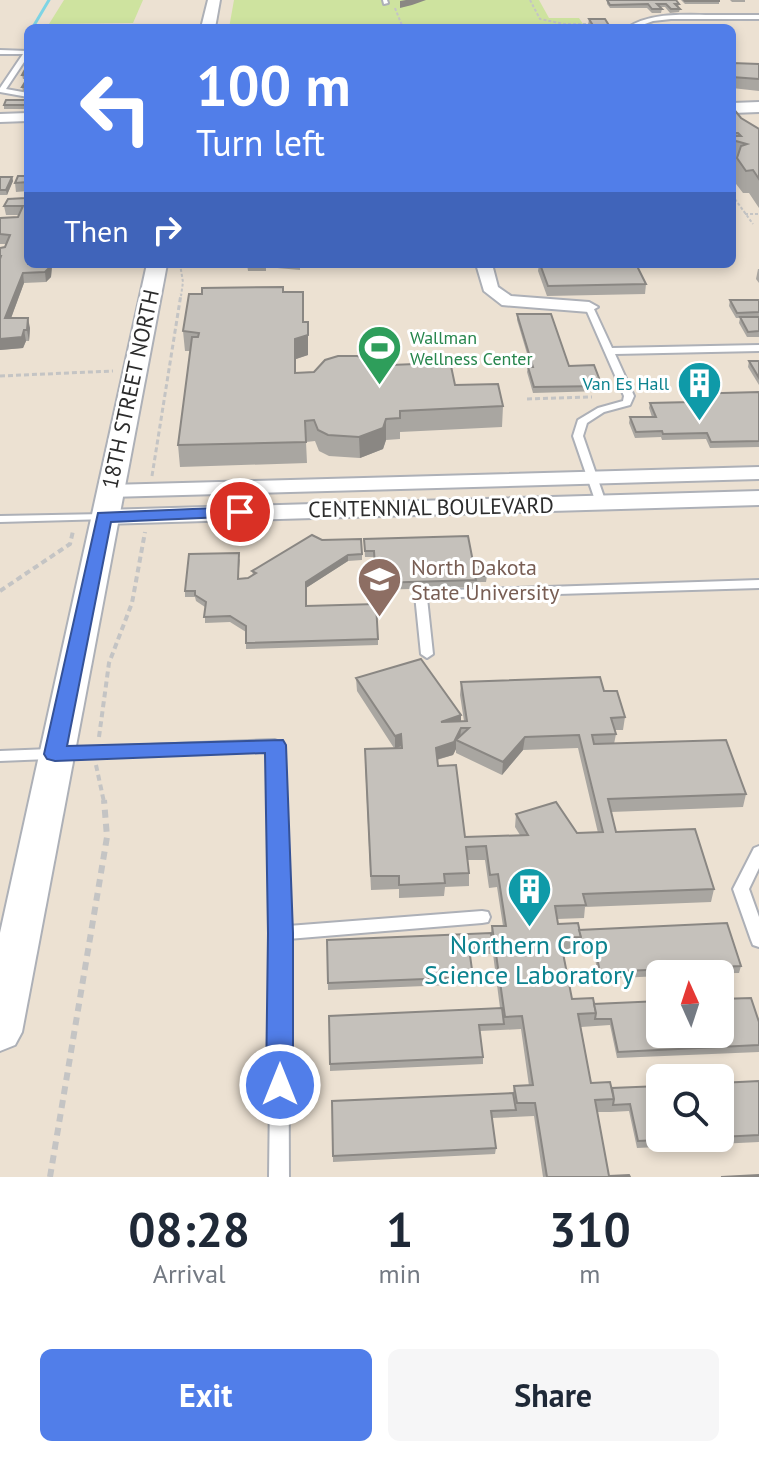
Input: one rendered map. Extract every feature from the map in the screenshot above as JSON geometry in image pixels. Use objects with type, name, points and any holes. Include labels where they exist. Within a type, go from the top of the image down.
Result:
[{"type":"street","points":[[209,24],[214,0]]},
{"type":"street","points":[[736,108],[759,107]]},
{"type":"street","points":[[0,118],[24,117]]},
{"type":"street","name":"18TH STREET NORTH","points":[[0,1032],[55,754],[96,509],[135,370],[156,268]]},
{"type":"street","points":[[485,268],[490,291],[496,297],[508,301],[589,307]]},
{"type":"street","name":"CENTENNIAL BOULEVARD","points":[[96,509],[152,490],[759,473]]},
{"type":"street","name":"CENTENNIAL BOULEVARD","points":[[96,509],[148,515],[759,498]]},
{"type":"lane","points":[[634,24],[660,20],[759,17]]},
{"type":"lane","points":[[0,52],[24,53]]},
{"type":"lane","points":[[24,57],[1,90],[24,94]]},
{"type":"lane","points":[[589,307],[629,396],[627,403],[601,410],[582,422],[578,436],[601,503]]},
{"type":"lane","points":[[609,351],[759,348]]},
{"type":"lane","points":[[0,519],[96,509]]},
{"type":"lane","points":[[427,654],[421,595],[759,584]]},
{"type":"lane","points":[[0,756],[275,745],[280,933],[279,1177]]},
{"type":"lane","points":[[759,852],[754,876],[741,889],[759,940]]},
{"type":"lane","points":[[280,933],[482,917]]},
{"type":"path","points":[[530,0],[540,19],[564,24],[594,24]]},
{"type":"path","points":[[386,2],[394,6],[401,24]]},
{"type":"path","points":[[736,201],[753,224]]},
{"type":"path","points":[[745,214],[759,214]]},
{"type":"path","points":[[152,490],[183,282],[181,268]]},
{"type":"path","points":[[0,376],[135,370]]},
{"type":"path","points":[[527,399],[629,396]]},
{"type":"path","points":[[0,591],[70,544],[96,509]]},
{"type":"path","points":[[50,1177],[107,837],[96,753],[109,663],[132,603],[148,515]]},
{"type":"shaded area","name":"North Dakota State University","points":[[0,0],[759,0],[759,1177],[0,1177]]},
{"type":"green space","points":[[64,0],[143,0],[133,23],[49,24]]},
{"type":"green space","points":[[234,0],[539,0],[549,18],[579,18],[583,24],[230,24]]},
{"type":"building","points":[[607,0],[676,0],[679,4],[675,4],[680,9],[671,9],[666,4],[657,4],[662,9],[652,9],[648,4],[610,5]]},
{"type":"building","points":[[589,19],[605,19],[608,24],[592,24]]},
{"type":"building","points":[[736,63],[759,64],[759,79],[736,77]]},
{"type":"building","points":[[6,100],[24,100],[24,105],[4,105]]},
{"type":"building","points":[[736,112],[759,129],[759,179],[753,170],[746,171],[737,158],[741,146],[747,144],[736,141],[736,136],[741,136]]},
{"type":"building","points":[[18,176],[24,176],[24,182],[15,183]]},
{"type":"building","points":[[0,177],[12,177],[6,190],[0,190]]},
{"type":"building","points":[[24,198],[24,268],[49,268],[45,272],[23,273],[5,318],[28,318],[27,330],[24,330],[22,337],[0,339],[0,248],[5,247],[10,235],[0,234],[0,218],[18,217],[23,206],[4,206],[8,199]]},
{"type":"building","points":[[541,268],[638,268],[646,284],[548,286]]},
{"type":"building","name":"Wallman Wellness Center","points":[[283,287],[283,292],[303,292],[303,322],[308,322],[308,335],[295,339],[295,373],[314,372],[325,360],[338,356],[357,356],[391,365],[440,363],[441,367],[451,366],[455,385],[498,384],[503,406],[400,411],[400,418],[386,419],[383,428],[359,437],[328,435],[318,430],[314,420],[305,421],[306,442],[178,445],[192,337],[198,337],[199,333],[183,331],[189,294],[202,294],[202,288]]},
{"type":"building","points":[[730,300],[759,300],[759,312],[737,313]]},
{"type":"building","points":[[517,314],[551,314],[569,366],[594,365],[602,386],[534,387],[528,367],[533,367]]},
{"type":"building","points":[[740,317],[759,317],[759,331],[748,332]]},
{"type":"building","points":[[749,361],[759,361],[759,378]]},
{"type":"building","name":"Van Es Hall","points":[[759,392],[759,441],[711,442],[707,433],[636,432],[630,417],[656,417],[650,403],[691,402],[687,394]]},
{"type":"building","points":[[312,535],[322,540],[361,539],[362,554],[348,555],[306,582],[306,606],[376,604],[378,639],[246,643],[246,626],[230,616],[204,617],[206,602],[195,595],[195,591],[185,591],[189,554],[239,553],[238,579],[248,578],[256,573],[252,571]]},
{"type":"building","points":[[468,536],[474,567],[485,567],[487,576],[475,576],[476,580],[376,583],[374,551],[365,551],[364,539]]},
{"type":"building","name":"Northern Crop Science Laboratory","points":[[421,659],[461,715],[441,722],[467,721],[461,682],[600,677],[604,691],[617,691],[625,717],[611,718],[616,734],[592,735],[594,744],[726,740],[746,794],[608,799],[616,832],[695,829],[714,889],[583,894],[586,905],[555,906],[558,924],[578,923],[581,937],[560,938],[572,999],[593,998],[596,1013],[578,1014],[591,1083],[610,1082],[614,1099],[595,1100],[609,1176],[630,1177],[547,1177],[535,1103],[517,1103],[514,1086],[533,1085],[522,1016],[505,1017],[492,926],[506,926],[498,874],[490,875],[486,846],[466,847],[469,873],[444,874],[445,883],[399,885],[399,876],[371,876],[365,749],[402,748],[401,734],[395,736],[356,678]],"holes":[[[461,728],[469,728],[456,740],[503,762],[525,737],[579,735],[603,832],[577,833],[556,802],[516,814],[528,835],[465,837],[456,765],[438,766],[436,748],[454,742]]]},
{"type":"building","points":[[727,923],[741,966],[734,966],[734,960],[646,960],[646,970],[600,972],[594,943],[580,943],[579,930]]},
{"type":"building","points":[[491,933],[493,947],[469,948],[473,977],[328,983],[327,940]]},
{"type":"building","points":[[751,998],[759,1022],[759,1045],[734,1046],[734,999]]},
{"type":"building","points":[[646,1002],[646,1048],[699,1048],[618,1052],[611,1019],[595,1019],[594,1004]]},
{"type":"building","points":[[502,1008],[504,1024],[479,1025],[483,1057],[330,1064],[329,1016]]},
{"type":"building","points":[[759,1081],[759,1135],[734,1136],[734,1082]]},
{"type":"building","points":[[646,1087],[646,1141],[638,1141],[630,1104],[613,1105],[612,1088]]},
{"type":"building","points":[[513,1093],[516,1110],[491,1111],[496,1148],[333,1156],[332,1101]]},
{"type":"waterway","points":[[35,24],[49,0]]},
{"type":"place","name":"Wallman Wellness Center","points":[[379,386]]},
{"type":"place","name":"Van Es Hall","points":[[700,422]]},
{"type":"place","name":"North Dakota State University","points":[[380,619]]},
{"type":"place","name":"Northern Crop Science Laboratory","points":[[529,928]]},
{"type":"route","points":[[240,512],[104,517],[55,754],[275,745],[280,1085]]}]
